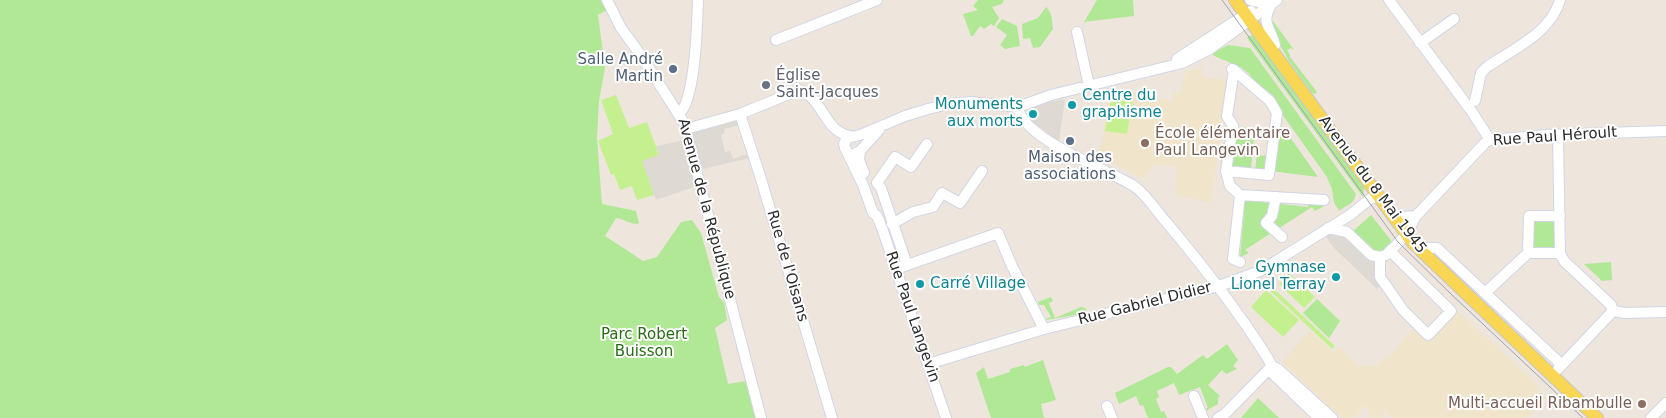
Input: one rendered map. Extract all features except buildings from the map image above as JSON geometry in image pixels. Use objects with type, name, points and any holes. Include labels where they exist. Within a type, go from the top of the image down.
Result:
[{"type":"main road","points":[[1234,0],[1251,14]]},
{"type":"main road","points":[[1242,0],[1251,14]]},
{"type":"main road","name":"Avenue du 8 Mai 1945","points":[[1251,14],[1260,35],[1377,196],[1446,276],[1556,371],[1597,418]]},
{"type":"main road","name":"Avenue du 8 Mai 1945","points":[[1251,14],[1398,212],[1408,231],[1478,300],[1604,418]]},
{"type":"street","points":[[607,0],[621,28],[678,114]]},
{"type":"street","name":"Avenue de la République","points":[[698,0],[692,74],[686,101],[683,109],[678,114],[686,129],[761,418]]},
{"type":"street","points":[[776,40],[876,0]]},
{"type":"street","points":[[1233,23],[1237,12],[1234,0]]},
{"type":"street","points":[[1389,0],[1472,112],[1490,140]]},
{"type":"street","points":[[1475,101],[1481,73],[1539,32],[1553,17],[1560,0]]},
{"type":"street","points":[[1217,44],[1251,14],[1258,2],[1272,2]]},
{"type":"street","points":[[1163,67],[1233,23],[1272,2]]},
{"type":"street","points":[[1272,2],[1265,16],[1275,45]]},
{"type":"street","points":[[1420,43],[1454,19]]},
{"type":"street","points":[[1077,32],[1089,86]]},
{"type":"street","points":[[886,124],[854,154],[846,149],[845,141],[852,136],[860,135],[886,124],[905,116],[949,104],[971,102],[1018,107],[1052,95],[1182,63],[1241,32],[1253,32],[1260,35]]},
{"type":"street","points":[[1226,171],[1269,175],[1277,113],[1270,101],[1233,70],[1227,116],[1233,126],[1226,171],[1230,186],[1240,195],[1324,200]]},
{"type":"street","name":"Rue Paul Langevin","points":[[740,114],[798,90],[808,95],[832,126],[870,185]]},
{"type":"street","points":[[1018,107],[1019,114],[1024,121],[1055,145],[1075,158],[1138,189],[1219,286],[1272,366],[1272,373],[1319,418]]},
{"type":"street","points":[[686,129],[740,114]]},
{"type":"street","name":"Rue de l'Oisans","points":[[740,114],[832,418]]},
{"type":"street","points":[[832,126],[838,132],[862,141],[861,149]]},
{"type":"street","name":"Rue Paul Héroult","points":[[1408,231],[1416,216],[1484,143],[1490,140],[1558,135],[1666,131]]},
{"type":"street","points":[[1558,135],[1560,253],[1564,261],[1611,304],[1613,311]]},
{"type":"street","points":[[907,265],[881,188],[870,185],[895,157],[911,167],[927,144]]},
{"type":"street","name":"Rue Paul Langevin","points":[[861,149],[859,164],[870,185],[877,209],[877,216],[946,418]]},
{"type":"street","points":[[1358,169],[1367,185],[1364,203]]},
{"type":"street","points":[[892,224],[913,212],[933,207],[942,193],[960,204],[982,171]]},
{"type":"street","points":[[1240,195],[1233,259],[1240,262]]},
{"type":"street","points":[[1347,232],[1346,224],[1350,215],[1364,203],[1377,196],[1400,217],[1416,216]]},
{"type":"street","points":[[1276,197],[1272,216],[1266,223],[1282,237]]},
{"type":"street","name":"Rue Gabriel Didier","points":[[928,364],[1044,329],[1219,286],[1260,271],[1350,215]]},
{"type":"street","points":[[1528,253],[1529,216],[1560,216]]},
{"type":"street","points":[[1328,228],[1347,232],[1371,255],[1380,257],[1386,255],[1408,231]]},
{"type":"street","points":[[896,269],[998,233],[1012,266],[1044,329]]},
{"type":"street","name":"Avenue du 8 Mai 1945","points":[[1426,248],[1437,248],[1485,293],[1556,371]]},
{"type":"street","points":[[1380,257],[1380,277],[1403,310],[1428,335],[1451,311],[1390,251]]},
{"type":"street","points":[[1485,293],[1528,253],[1560,253]]},
{"type":"street","points":[[1556,371],[1613,311]]},
{"type":"street","points":[[1613,311],[1625,313],[1666,312]]},
{"type":"street","points":[[1218,418],[1225,414],[1272,366]]},
{"type":"street","points":[[1272,366],[1278,368],[1332,418]]},
{"type":"street","points":[[1194,396],[1203,418]]},
{"type":"street","points":[[1651,418],[1666,403]]},
{"type":"street","points":[[1107,406],[1112,418]]},
{"type":"shaded area","points":[[1203,67],[1202,77],[1228,80],[1211,203],[1175,195],[1176,166],[1154,165],[1144,179],[1096,155],[1102,143],[1107,102],[1133,93],[1172,101],[1173,93],[1181,91],[1186,72]]},
{"type":"shaded area","points":[[1065,99],[1059,142],[1031,121],[1027,113],[1030,108],[1036,105]]},
{"type":"shaded area","points":[[735,119],[740,122],[739,125],[724,129],[725,133],[721,135],[725,152],[730,151],[733,159],[749,153],[750,158],[699,170],[692,134],[695,130]]},
{"type":"shaded area","points":[[685,140],[697,186],[656,200],[642,161],[659,155],[656,146]]},
{"type":"shaded area","points":[[1330,232],[1347,236],[1376,265],[1381,285],[1377,289],[1333,247],[1326,237]]},
{"type":"shaded area","points":[[1458,311],[1538,385],[1536,388],[1547,397],[1528,418],[1392,418],[1385,411],[1382,418],[1370,418],[1367,404],[1354,418],[1342,418],[1282,362],[1310,331],[1333,352],[1339,347],[1357,364],[1376,365],[1387,356],[1389,357],[1400,346],[1398,344],[1415,329],[1430,342]]},
{"type":"green space","name":"Parc Robert Buisson","points":[[0,0],[604,0],[607,10],[598,15],[605,68],[599,101],[597,138],[602,204],[636,211],[639,223],[634,224],[616,218],[605,236],[643,261],[657,257],[681,222],[692,220],[701,233],[719,297],[724,302],[727,320],[715,328],[728,384],[747,381],[758,418],[0,418]]},
{"type":"green space","points":[[978,0],[1004,0],[1002,4],[992,7],[999,18],[994,26],[991,24],[984,29],[980,26],[971,36],[963,14],[978,10],[973,6]]},
{"type":"green space","points":[[1097,0],[1133,0],[1134,16],[1084,22]]},
{"type":"green space","points":[[1046,7],[1051,14],[1053,29],[1040,47],[1033,48],[1030,38],[1023,39],[1022,24],[1038,18]]},
{"type":"green space","points":[[1002,19],[1017,26],[1020,46],[1005,49],[1000,45],[1007,35],[996,27]]},
{"type":"green space","points":[[1273,21],[1294,50],[1291,48],[1287,50],[1290,57],[1317,92],[1315,94],[1312,93],[1289,61],[1267,22]]},
{"type":"green space","points":[[1253,34],[1355,174],[1364,188],[1363,197],[1247,38]]},
{"type":"green space","points":[[1228,45],[1250,48],[1356,194],[1352,202],[1340,211],[1334,203],[1332,189],[1327,177],[1277,107],[1274,96],[1263,89],[1246,71],[1213,55],[1212,53]]},
{"type":"green space","points":[[616,95],[629,128],[647,122],[659,155],[643,161],[654,195],[637,200],[632,186],[620,190],[614,174],[611,175],[598,141],[613,134],[601,100]]},
{"type":"green space","points":[[1133,98],[1127,134],[1105,131],[1110,103]]},
{"type":"green space","points":[[1278,120],[1318,177],[1271,171]]},
{"type":"green space","points":[[1242,127],[1255,128],[1251,169],[1231,167],[1237,133],[1241,133]]},
{"type":"green space","points":[[1257,155],[1268,156],[1266,171],[1255,170]]},
{"type":"green space","points":[[1245,200],[1308,207],[1309,202],[1326,205],[1315,211],[1312,207],[1245,250],[1249,253],[1240,257]]},
{"type":"green space","points":[[1371,215],[1393,243],[1384,251],[1380,252],[1371,249],[1352,232]]},
{"type":"green space","points":[[1533,221],[1557,221],[1555,248],[1534,249]]},
{"type":"green space","points":[[1611,262],[1612,280],[1602,281],[1584,264]]},
{"type":"green space","points":[[1289,273],[1315,297],[1304,308],[1279,284]]},
{"type":"green space","points":[[1270,285],[1335,346],[1332,349],[1267,288]]},
{"type":"green space","points":[[1266,290],[1299,320],[1283,337],[1251,307]]},
{"type":"green space","points":[[1051,297],[1053,301],[1049,303],[1055,318],[1081,307],[1086,308],[1086,313],[1046,320],[1051,317],[1044,305],[1039,305],[1038,302]]},
{"type":"green space","points":[[1317,299],[1340,321],[1329,338],[1303,313]]},
{"type":"green space","points":[[1227,344],[1238,360],[1233,366],[1237,369],[1226,374],[1222,370],[1208,385],[1220,396],[1218,404],[1204,412],[1203,410],[1208,408],[1200,387],[1179,395],[1174,383],[1157,391],[1159,397],[1156,399],[1161,412],[1164,411],[1167,418],[1148,418],[1143,405],[1140,406],[1136,396],[1119,404],[1115,393],[1168,367],[1171,367],[1177,374],[1203,355],[1207,359]]},
{"type":"green space","points":[[1043,360],[1056,400],[1041,404],[1044,418],[991,418],[976,373],[984,367],[988,379],[1010,372],[1010,369],[1024,365],[1025,367]]},
{"type":"green space","points":[[1258,398],[1279,418],[1241,418]]},
{"type":"tram line","points":[[1222,0],[1398,242],[1583,418]]},
{"type":"place","name":"Salle André Martin","points":[[673,69]]},
{"type":"place","name":"Église Saint-Jacques","points":[[766,85]]},
{"type":"place","name":"Centre du graphisme","points":[[1072,105]]},
{"type":"place","name":"Monuments aux morts","points":[[1033,114]]},
{"type":"place","name":"Maison des associations","points":[[1070,141]]},
{"type":"place","name":"École élémentaire Paul Langevin","points":[[1145,143]]},
{"type":"place","name":"Gymnase Lionel Terray","points":[[1336,277]]},
{"type":"place","name":"Carré Village","points":[[920,284]]},
{"type":"place","name":"Multi-accueil Ribambulle","points":[[1642,404]]}]
